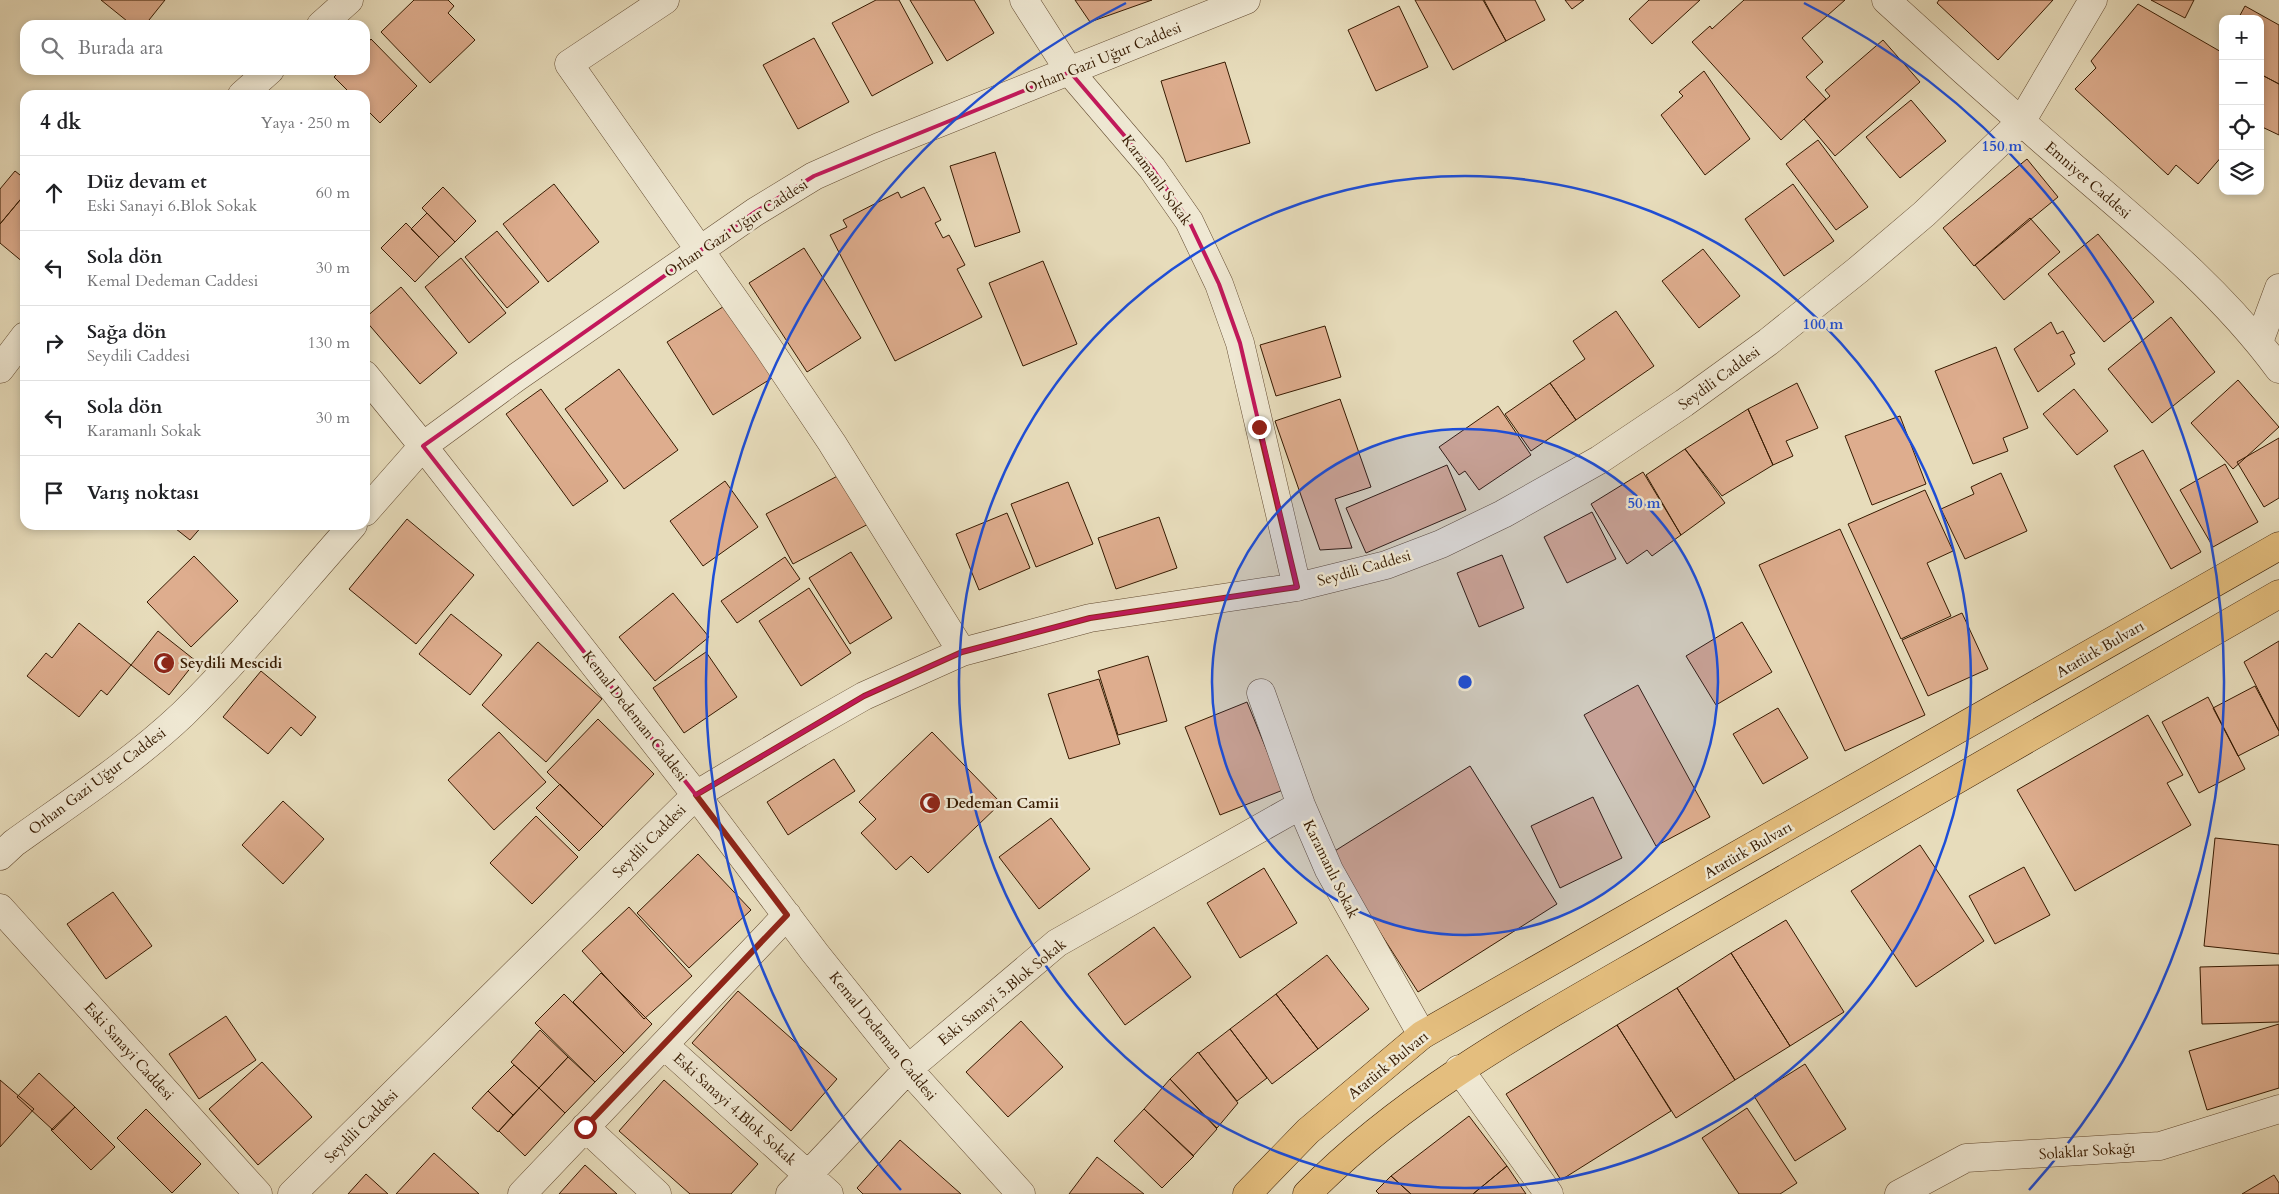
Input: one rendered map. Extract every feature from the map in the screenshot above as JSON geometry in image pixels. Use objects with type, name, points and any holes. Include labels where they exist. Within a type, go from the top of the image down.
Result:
[{"type":"main road","name":"Atatürk Bulvarı","points":[[1247,1194],[1308,1131],[1422,1035],[2279,546]]},
{"type":"main road","points":[[1307,1194],[1338,1162],[1459,1069],[1875,825],[2279,594]]},
{"type":"street","points":[[327,20],[350,0]]},
{"type":"street","points":[[665,0],[569,64],[832,443],[962,652]]},
{"type":"street","name":"Karamanlı Sokak","points":[[1024,0],[1070,72],[1152,168],[1189,221],[1219,284],[1240,343],[1297,587]]},
{"type":"street","name":"Orhan Gazi Uğur Caddesi","points":[[370,506],[423,446],[517,376],[754,212],[814,176],[879,147],[1246,0]]},
{"type":"street","name":"Emniyet Caddesi","points":[[1886,0],[1963,72],[2119,206],[2198,279],[2259,342],[2279,369]]},
{"type":"street","name":"Seydili Caddesi","points":[[292,1194],[696,795],[864,696],[962,652],[1090,618],[1297,587],[1386,565],[1441,544],[1503,514],[1599,460],[1730,370],[1858,270],[1924,214],[2021,122],[2093,0]]},
{"type":"street","points":[[248,90],[264,75]]},
{"type":"street","points":[[2259,342],[2279,288]]},
{"type":"street","points":[[0,369],[20,343]]},
{"type":"street","name":"Kemal Dedeman Caddesi","points":[[370,381],[696,795],[908,1069],[1021,1194]]},
{"type":"street","name":"Orhan Gazi Uğur Caddesi","points":[[0,856],[14,843],[140,752],[183,714],[349,530]]},
{"type":"street","name":"Karamanlı Sokak","points":[[1261,693],[1301,805],[1329,870],[1422,1035]]},
{"type":"street","name":"Eski Sanayi 5.Blok Sokak","points":[[799,1185],[908,1069],[1057,943],[1301,805]]},
{"type":"street","name":"Eski Sanayi Caddesi","points":[[0,908],[258,1194]]},
{"type":"street","points":[[522,1194],[787,915]]},
{"type":"street","name":"Eski Sanayi 4.Blok Sokak","points":[[664,1045],[799,1185],[829,1194]]},
{"type":"street","points":[[1459,1069],[1549,1194]]},
{"type":"street","name":"Solaklar Sokağı","points":[[1899,1194],[1966,1158],[2160,1146],[2279,1109]]},
{"type":"street","points":[[585,1127],[657,1194]]},
{"type":"highlighted area","points":[[1070,72],[1152,168],[1189,221],[1219,284],[1240,343],[1297,587],[1090,618],[962,652],[864,696],[696,795],[423,446],[755,212],[814,176]]},
{"type":"building","points":[[101,0],[165,0],[149,20],[126,20]]},
{"type":"building","points":[[414,0],[448,0],[454,6],[448,13],[475,40],[430,83],[381,32]]},
{"type":"building","points":[[876,0],[899,0],[933,63],[872,96],[832,23]]},
{"type":"building","points":[[910,0],[974,0],[994,33],[947,61]]},
{"type":"building","points":[[1075,0],[1152,0],[1090,22]]},
{"type":"building","points":[[1415,0],[1483,0],[1506,41],[1453,70]]},
{"type":"building","points":[[1484,0],[1535,0],[1545,20],[1506,41]]},
{"type":"building","points":[[1565,0],[1584,0],[1572,9]]},
{"type":"building","points":[[1649,0],[1700,0],[1652,44],[1629,19]]},
{"type":"building","points":[[1744,0],[1845,0],[1802,38],[1823,62],[1806,77],[1826,99],[1781,140],[1692,42],[1710,26],[1712,29]]},
{"type":"building","points":[[1939,0],[2053,0],[1998,60],[1937,3]]},
{"type":"building","points":[[2151,0],[2194,0],[2185,18]]},
{"type":"building","points":[[2138,4],[2219,51],[2219,160],[2198,184],[2176,165],[2168,175],[2075,89],[2096,68],[2091,61]]},
{"type":"building","points":[[1399,6],[1428,67],[1376,91],[1348,30]]},
{"type":"building","points":[[2245,6],[2261,15],[2240,15]]},
{"type":"building","points":[[2264,17],[2279,25],[2279,84],[2264,76]]},
{"type":"building","points":[[814,38],[849,102],[798,129],[763,65]]},
{"type":"building","points":[[371,39],[417,86],[380,123],[370,113],[370,90],[347,90],[334,77],[336,75],[370,75]]},
{"type":"building","points":[[1883,40],[1920,82],[1835,156],[1804,119],[1830,96],[1825,90]]},
{"type":"building","points":[[1225,62],[1250,143],[1186,162],[1161,81]]},
{"type":"building","points":[[1704,71],[1750,139],[1705,175],[1661,115],[1683,96],[1679,92]]},
{"type":"building","points":[[2264,76],[2279,84],[2279,135],[2264,128]]},
{"type":"building","points":[[1911,100],[1946,141],[1900,178],[1866,137]]},
{"type":"building","points":[[1818,140],[1868,207],[1836,230],[1786,164]]},
{"type":"building","points":[[995,152],[1020,232],[975,247],[950,166]]},
{"type":"building","points":[[2027,159],[2058,197],[1974,266],[1943,228]]},
{"type":"building","points":[[15,171],[20,175],[20,200],[0,224],[0,189]]},
{"type":"building","points":[[554,184],[599,242],[548,282],[503,224]]},
{"type":"building","points":[[1793,184],[1834,241],[1784,276],[1745,219]]},
{"type":"building","points":[[443,187],[476,221],[455,242],[422,208]]},
{"type":"building","points":[[924,187],[941,220],[935,223],[943,238],[949,235],[965,265],[957,269],[982,317],[895,361],[830,235],[847,227],[843,220],[898,192],[901,198]]},
{"type":"building","points":[[20,200],[20,260],[0,243],[0,224]]},
{"type":"building","points":[[427,213],[455,242],[439,257],[411,229]]},
{"type":"building","points":[[2030,218],[2060,252],[2004,300],[1975,265]]},
{"type":"building","points":[[406,223],[439,257],[415,282],[381,248]]},
{"type":"building","points":[[497,231],[539,282],[507,308],[465,257]]},
{"type":"building","points":[[2098,234],[2154,302],[2104,342],[2048,274]]},
{"type":"building","points":[[804,248],[861,338],[807,372],[749,283]]},
{"type":"building","points":[[1703,249],[1740,296],[1699,328],[1662,281]]},
{"type":"building","points":[[461,258],[506,313],[469,343],[425,287]]},
{"type":"building","points":[[1043,261],[1077,344],[1023,366],[989,283]]},
{"type":"building","points":[[401,287],[457,353],[420,384],[370,326],[370,314]]},
{"type":"building","points":[[726,305],[772,378],[713,415],[667,342]]},
{"type":"building","points":[[1616,311],[1654,366],[1576,420],[1550,383],[1585,359],[1573,341]]},
{"type":"building","points":[[2171,317],[2215,372],[2152,423],[2108,369]]},
{"type":"building","points":[[2051,322],[2057,334],[2063,331],[2075,353],[2070,355],[2075,364],[2038,392],[2014,349]]},
{"type":"building","points":[[1325,326],[1341,377],[1276,396],[1260,345]]},
{"type":"building","points":[[1996,347],[2028,428],[2003,438],[2008,451],[1973,464],[1935,371]]},
{"type":"building","points":[[619,369],[678,450],[624,489],[565,409]]},
{"type":"building","points":[[2238,380],[2279,427],[2233,469],[2191,423]]},
{"type":"building","points":[[1550,383],[1576,420],[1531,451],[1505,414]]},
{"type":"building","points":[[1797,383],[1818,428],[1786,441],[1793,456],[1773,465],[1748,409]]},
{"type":"building","points":[[541,389],[608,481],[573,506],[506,414]]},
{"type":"building","points":[[2074,389],[2108,431],[2077,455],[2043,414]]},
{"type":"building","points":[[1340,399],[1371,487],[1335,499],[1352,548],[1320,550],[1275,421]]},
{"type":"building","points":[[1498,406],[1531,455],[1479,490],[1465,471],[1459,475],[1439,447]]},
{"type":"building","points":[[1748,409],[1773,465],[1722,496],[1685,449]]},
{"type":"building","points":[[1900,416],[1926,484],[1872,505],[1845,436]]},
{"type":"building","points":[[2279,438],[2279,498],[2264,507],[2237,462]]},
{"type":"building","points":[[1685,449],[1725,503],[1681,535],[1646,475]]},
{"type":"building","points":[[2143,450],[2201,552],[2171,569],[2114,466]]},
{"type":"building","points":[[2225,464],[2258,522],[2213,547],[2180,490]]},
{"type":"building","points":[[1447,465],[1466,510],[1366,553],[1346,508]]},
{"type":"building","points":[[845,472],[872,522],[793,564],[766,514]]},
{"type":"building","points":[[1643,472],[1681,535],[1652,556],[1647,550],[1627,564],[1591,504]]},
{"type":"building","points":[[2001,473],[2027,531],[1965,559],[1941,509],[1974,494],[1971,487]]},
{"type":"building","points":[[725,481],[758,527],[703,566],[670,521]]},
{"type":"building","points":[[1068,482],[1093,544],[1036,567],[1011,504]]},
{"type":"building","points":[[1925,490],[1953,551],[1927,563],[1951,616],[1901,639],[1848,524]]},
{"type":"building","points":[[1592,512],[1616,559],[1567,583],[1544,537]]},
{"type":"building","points":[[1007,513],[1030,568],[979,590],[956,534]]},
{"type":"building","points":[[1159,517],[1177,568],[1116,589],[1098,538]]},
{"type":"building","points":[[407,519],[474,575],[416,644],[349,589]]},
{"type":"building","points":[[1840,529],[1925,715],[1845,751],[1759,565]]},
{"type":"building","points":[[177,530],[199,530],[190,540]]},
{"type":"building","points":[[851,552],[892,618],[850,644],[809,578]]},
{"type":"building","points":[[1502,555],[1524,608],[1479,627],[1457,573]]},
{"type":"building","points":[[194,556],[238,601],[191,647],[147,602]]},
{"type":"building","points":[[785,557],[800,579],[737,623],[721,601]]},
{"type":"building","points":[[809,588],[851,653],[801,686],[759,621]]},
{"type":"building","points":[[673,593],[709,637],[655,681],[619,637]]},
{"type":"building","points":[[1962,613],[1988,669],[1928,696],[1902,640]]},
{"type":"building","points":[[451,614],[502,655],[470,695],[419,654]]},
{"type":"building","points":[[1742,622],[1772,672],[1716,705],[1686,656]]},
{"type":"building","points":[[79,623],[131,665],[107,695],[101,690],[79,717],[27,676],[46,653],[52,658]]},
{"type":"building","name":"Seydili Mescidi","points":[[158,631],[196,661],[169,695],[131,665]]},
{"type":"building","points":[[2279,641],[2279,731],[2244,662]]},
{"type":"building","points":[[538,642],[602,699],[546,762],[482,705]]},
{"type":"building","points":[[706,652],[737,697],[684,733],[653,688]]},
{"type":"building","points":[[1148,656],[1167,721],[1118,735],[1098,671]]},
{"type":"building","points":[[261,671],[316,717],[301,736],[291,727],[268,754],[223,717]]},
{"type":"building","points":[[1099,679],[1120,744],[1069,759],[1048,694]]},
{"type":"building","points":[[1638,685],[1710,817],[1656,846],[1584,715]]},
{"type":"building","points":[[2255,686],[2279,731],[2279,735],[2238,756],[2213,708]]},
{"type":"building","points":[[2208,697],[2245,769],[2199,793],[2162,722]]},
{"type":"building","points":[[1247,702],[1283,790],[1220,815],[1185,727]]},
{"type":"building","points":[[1778,708],[1808,758],[1763,784],[1733,734]]},
{"type":"building","points":[[2148,715],[2183,775],[2167,783],[2191,825],[2075,891],[2017,790]]},
{"type":"building","points":[[598,719],[654,774],[603,827],[547,772]]},
{"type":"building","points":[[499,732],[546,782],[494,830],[448,780]]},
{"type":"building","name":"Dedeman Camii","points":[[932,732],[1001,803],[928,873],[911,856],[896,870],[861,833],[876,819],[859,802]]},
{"type":"building","points":[[834,759],[855,791],[788,835],[767,802]]},
{"type":"building","points":[[1470,766],[1557,904],[1418,992],[1330,854]]},
{"type":"building","points":[[560,784],[603,827],[579,851],[536,808]]},
{"type":"building","points":[[1593,797],[1622,858],[1560,888],[1531,826]]},
{"type":"building","points":[[283,801],[324,839],[283,884],[242,845]]},
{"type":"building","points":[[536,816],[578,857],[532,904],[490,863]]},
{"type":"building","points":[[1051,818],[1090,869],[1039,909],[999,857]]},
{"type":"building","points":[[2215,838],[2279,845],[2279,954],[2204,946]]},
{"type":"building","points":[[1920,845],[1984,941],[1916,987],[1851,891]]},
{"type":"building","points":[[698,854],[751,910],[689,968],[637,913]]},
{"type":"building","points":[[2024,867],[2050,915],[1995,944],[1969,896]]},
{"type":"building","points":[[1264,868],[1297,923],[1240,958],[1207,903]]},
{"type":"building","points":[[113,892],[152,946],[106,979],[67,924]]},
{"type":"building","points":[[629,907],[692,976],[644,1019],[582,951]]},
{"type":"building","points":[[1786,920],[1844,1012],[1790,1046],[1731,953]]},
{"type":"building","points":[[1154,927],[1191,977],[1125,1025],[1088,974]]},
{"type":"building","points":[[1731,953],[1790,1046],[1735,1080],[1677,988]]},
{"type":"building","points":[[1327,955],[1369,1009],[1318,1049],[1276,994]]},
{"type":"building","points":[[2279,965],[2279,1022],[2202,1024],[2200,967]]},
{"type":"building","points":[[601,973],[652,1024],[624,1053],[573,1002]]},
{"type":"building","points":[[1677,988],[1735,1080],[1676,1118],[1617,1025]]},
{"type":"building","points":[[738,991],[837,1079],[791,1131],[692,1043]]},
{"type":"building","points":[[564,994],[624,1053],[595,1082],[535,1023]]},
{"type":"building","points":[[1276,994],[1318,1049],[1272,1084],[1230,1029]]},
{"type":"building","points":[[226,1016],[256,1060],[199,1099],[169,1054]]},
{"type":"building","points":[[1021,1021],[1063,1067],[1008,1117],[966,1072]]},
{"type":"building","points":[[2279,1024],[2279,1088],[2207,1110],[2189,1051]]},
{"type":"building","points":[[1617,1025],[1671,1111],[1561,1180],[1506,1094]]},
{"type":"building","points":[[1230,1029],[1267,1078],[1237,1101],[1199,1053]]},
{"type":"building","points":[[540,1030],[568,1057],[539,1088],[511,1062]]},
{"type":"building","points":[[1198,1052],[1238,1103],[1217,1128],[1170,1079]]},
{"type":"building","points":[[568,1057],[595,1082],[565,1113],[539,1088]]},
{"type":"building","points":[[262,1062],[312,1117],[258,1165],[209,1109]]},
{"type":"building","points":[[1805,1064],[1846,1129],[1795,1161],[1754,1096]]},
{"type":"building","points":[[514,1065],[539,1088],[513,1115],[488,1091]]},
{"type":"building","points":[[39,1073],[75,1107],[53,1130],[17,1097]]},
{"type":"building","points":[[1170,1079],[1217,1129],[1193,1156],[1144,1109]]},
{"type":"building","points":[[0,1080],[34,1109],[0,1147]]},
{"type":"building","points":[[664,1080],[758,1164],[731,1194],[690,1194],[619,1131]]},
{"type":"building","points":[[539,1088],[565,1113],[525,1156],[499,1131]]},
{"type":"building","points":[[488,1091],[513,1115],[498,1132],[472,1108]]},
{"type":"building","points":[[75,1107],[115,1147],[91,1170],[51,1130]]},
{"type":"building","points":[[1747,1108],[1797,1183],[1780,1194],[1739,1194],[1702,1138]]},
{"type":"building","points":[[146,1109],[201,1164],[172,1193],[117,1138]]},
{"type":"building","points":[[1144,1109],[1194,1156],[1162,1188],[1114,1141]]},
{"type":"building","points":[[1469,1116],[1507,1166],[1473,1194],[1411,1194],[1391,1176]]},
{"type":"building","points":[[900,1140],[961,1194],[863,1194],[857,1188]]},
{"type":"building","points":[[434,1153],[479,1194],[396,1194]]},
{"type":"building","points":[[1097,1157],[1144,1194],[1069,1194]]},
{"type":"building","points":[[585,1165],[617,1194],[559,1194]]},
{"type":"building","points":[[1507,1166],[1526,1194],[1473,1194]]},
{"type":"building","points":[[366,1174],[388,1194],[348,1194]]},
{"type":"building","points":[[2274,1175],[2279,1183],[2279,1194],[2242,1194]]},
{"type":"building","points":[[1391,1176],[1411,1194],[1379,1194],[1376,1191]]},
{"type":"place","name":"Seydili Mescidi","points":[[164,663]]},
{"type":"place","name":"Dedeman Camii","points":[[930,803]]},
{"type":"route","points":[[585,1127],[787,915],[696,795],[864,696],[962,652],[1090,618],[1297,587],[1259,427]]}]
